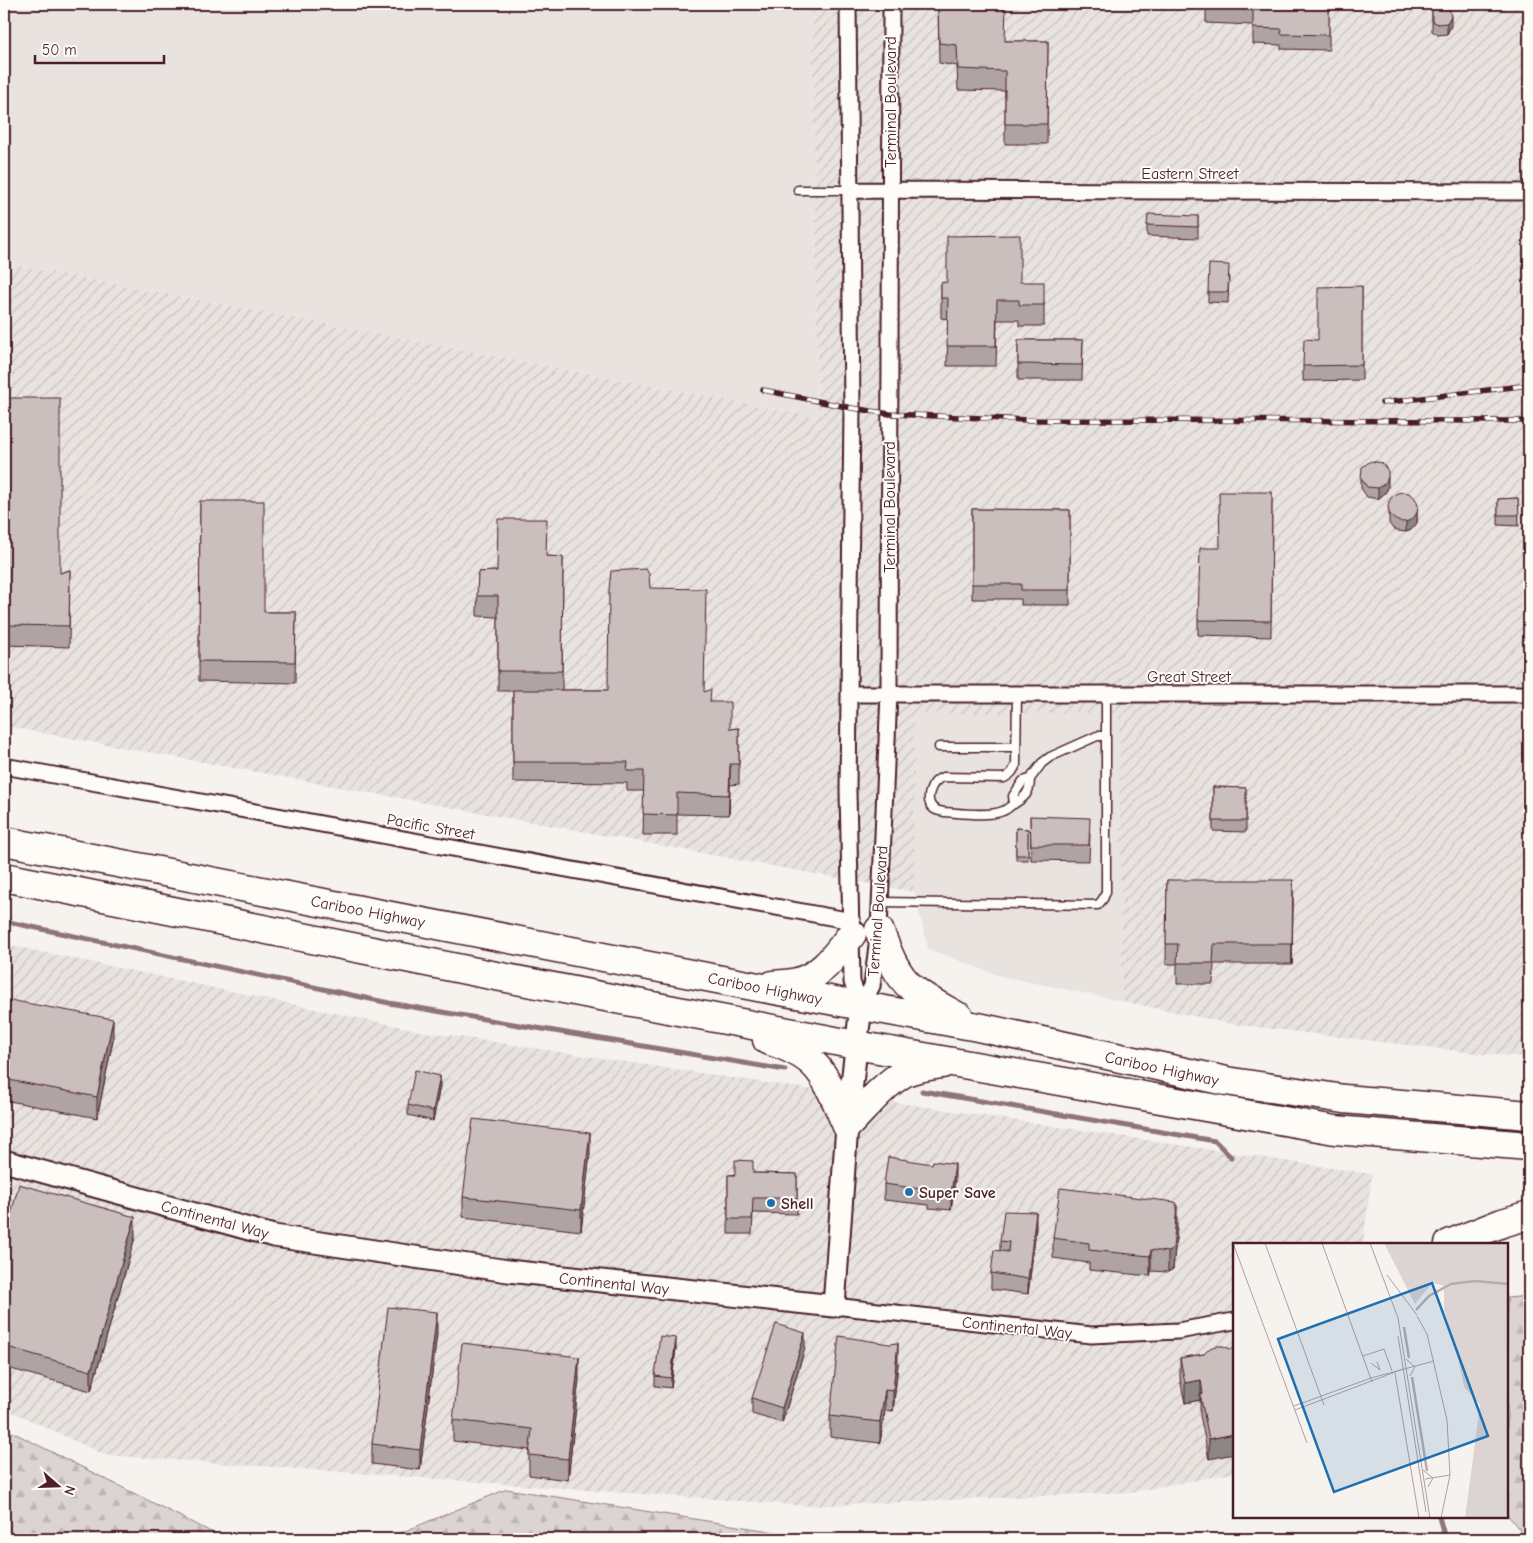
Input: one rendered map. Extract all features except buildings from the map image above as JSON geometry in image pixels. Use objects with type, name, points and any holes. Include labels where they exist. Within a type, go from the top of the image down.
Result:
[{"type":"highway","name":"Cariboo Highway","points":[[4,841],[978,1028],[1226,1081],[1344,1099],[1529,1115]]},
{"type":"highway","points":[[4,858],[79,872],[97,872],[123,864]]},
{"type":"highway","name":"Cariboo Highway","points":[[4,877],[645,1005],[1335,1130],[1529,1146]]},
{"type":"highway","points":[[758,987],[798,982],[810,977],[824,967],[861,928],[895,965],[911,987],[929,1000],[978,1028]]},
{"type":"highway","points":[[496,976],[551,974],[597,977],[811,1015],[833,1017],[847,1014],[861,1006]]},
{"type":"highway","points":[[645,1005],[785,1046],[803,1055],[817,1066],[826,1079],[847,1126],[890,1084],[905,1073],[921,1066],[958,1063]]},
{"type":"highway","points":[[856,1044],[871,1034],[886,1030],[906,1031],[1208,1087],[1226,1081]]},
{"type":"highway","points":[[1452,1243],[1502,1223],[1529,1215]]},
{"type":"street","name":"Terminal Boulevard","points":[[834,1306],[847,1126],[856,1044],[861,1006],[872,986],[861,928],[848,791],[852,408],[848,4]]},
{"type":"street","name":"Terminal Boulevard","points":[[861,1006],[852,982],[861,928],[880,902],[889,694],[890,4]]},
{"type":"street","name":"Eastern Street","points":[[851,190],[1529,192]]},
{"type":"street","name":"Great Street","points":[[849,694],[1529,694]]},
{"type":"street","name":"Pacific Street","points":[[4,766],[861,928]]},
{"type":"street","name":"Continental Way","points":[[4,1161],[274,1236],[508,1271],[1091,1335],[1178,1331],[1233,1321]]},
{"type":"lane","points":[[798,190],[851,190]]},
{"type":"lane","points":[[1017,693],[1016,765],[1010,776],[1004,778],[943,777],[933,783],[931,787],[930,803],[932,808],[944,812],[995,814],[1004,811],[1014,804],[1021,802],[1030,788],[1030,779],[1042,763],[1050,757],[1097,736],[1106,736]]},
{"type":"lane","points":[[880,902],[1098,905],[1104,899],[1106,892],[1106,693]]},
{"type":"lane","points":[[939,747],[1016,747]]},
{"type":"shaded area","points":[[4,4],[812,4],[818,417],[4,263]]},
{"type":"shaded area","points":[[812,4],[1529,4],[1529,1057],[1482,1054],[1231,1024],[1122,1001],[1119,713],[914,713],[914,892],[4,726],[4,263],[818,417]]},
{"type":"shaded area","points":[[913,713],[1120,713],[1122,1001],[1000,976],[928,949],[914,892]]},
{"type":"shaded area","points":[[4,944],[421,1031],[1372,1174],[1363,1243],[1233,1243],[1233,1473],[1132,1492],[808,1506],[105,1455],[4,1408]]},
{"type":"green space","points":[[1529,1296],[1529,1539],[1508,1515],[1508,1298]]},
{"type":"green space","points":[[4,1428],[199,1526],[225,1539],[4,1539]]},
{"type":"green space","points":[[507,1489],[819,1539],[386,1539]]},
{"type":"waterway","points":[[4,921],[389,1003],[785,1070]]},
{"type":"waterway","points":[[922,1091],[1215,1141],[1231,1157]]},
{"type":"waterway","points":[[1439,1518],[1445,1539]]},
{"type":"railway","points":[[1382,403],[1529,385]]},
{"type":"railway","points":[[763,390],[890,414],[1027,420],[1529,421]]},
{"type":"place","name":"Super Save","points":[[909,1192]]},
{"type":"place","name":"Shell","points":[[771,1203]]}]
